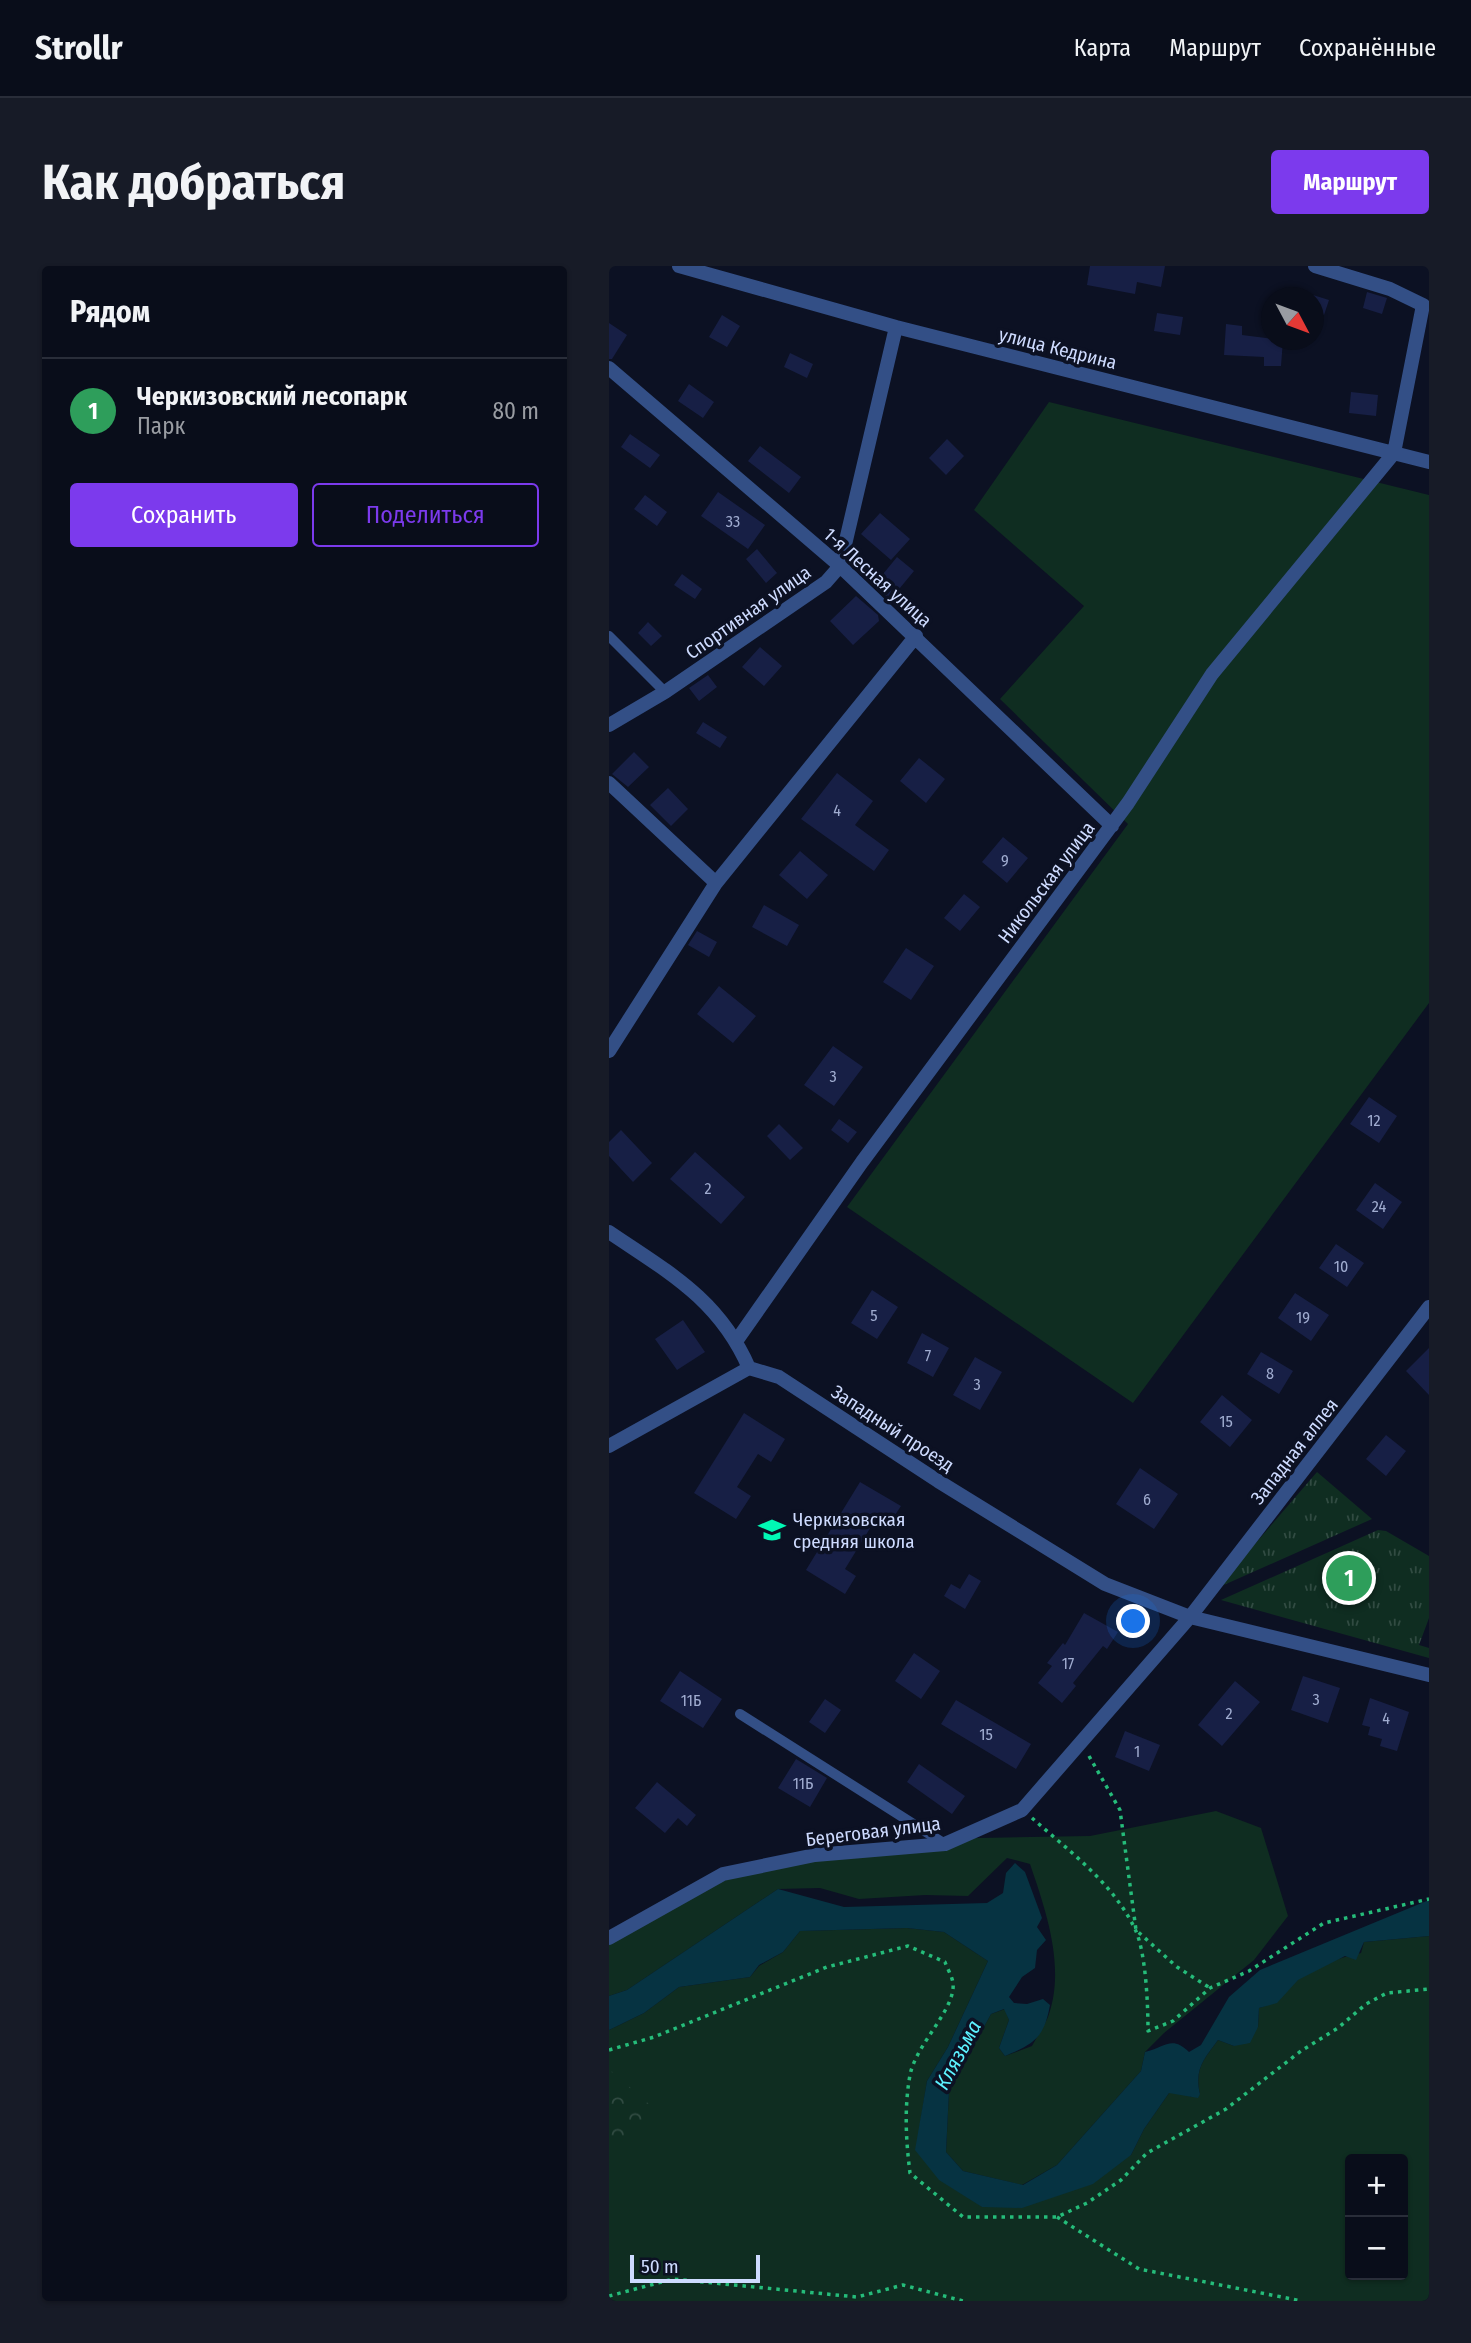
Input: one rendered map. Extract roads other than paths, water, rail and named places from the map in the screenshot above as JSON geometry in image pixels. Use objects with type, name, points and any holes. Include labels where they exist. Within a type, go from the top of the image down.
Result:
[{"type":"street","name":"улица Кедрина","points":[[679,266],[895,327],[1429,463]]},
{"type":"street","points":[[1315,266],[1390,289],[1426,307],[1394,453]]},
{"type":"street","name":"Спортивная улица","points":[[609,725],[665,692],[826,582],[840,566],[895,327]]},
{"type":"street","name":"1-я Лесная улица","points":[[609,368],[840,566],[1112,826]]},
{"type":"street","name":"Никольская улица","points":[[737,1340],[862,1163],[1112,826],[1212,674],[1394,453]]},
{"type":"street","points":[[609,1051],[716,883],[916,636]]},
{"type":"street","points":[[609,783],[716,883]]},
{"type":"street","points":[[609,1231],[699,1293],[737,1340],[749,1367],[609,1446]]},
{"type":"street","name":"Западная аллея","points":[[1190,1617],[1429,1307]]},
{"type":"street","name":"Западный проезд","points":[[749,1367],[779,1377],[1105,1584],[1190,1617],[1429,1675]]},
{"type":"street","name":"Береговая улица","points":[[609,1938],[723,1874],[815,1855],[945,1844],[1023,1810],[1190,1617]]},
{"type":"lane","points":[[609,636],[665,692]]},
{"type":"lane","points":[[740,1714],[945,1844]]},
{"type":"water","name":"Клязьма","points":[[1015,1863],[1025,1872],[1042,1918],[1037,1927],[1046,1940],[1037,1950],[1035,1968],[1022,1977],[1009,1997],[1014,2003],[1027,2004],[1043,1999],[1050,2005],[1044,2026],[1036,2039],[1005,2056],[999,2048],[1009,2020],[1004,2009],[991,2014],[949,2091],[946,2152],[963,2171],[1023,2185],[1057,2165],[1141,2071],[1145,2052],[1173,2043],[1189,2052],[1201,2045],[1229,1997],[1260,1970],[1429,1900],[1429,1936],[1364,1942],[1356,1960],[1345,1956],[1298,1980],[1277,2003],[1259,2008],[1258,2027],[1250,2043],[1234,2046],[1218,2040],[1199,2071],[1198,2098],[1169,2093],[1144,2129],[1131,2155],[1093,2184],[1022,2208],[982,2207],[939,2180],[915,2150],[927,2081],[948,2047],[988,1961],[944,1932],[907,1928],[800,1931],[783,1952],[759,1965],[750,1977],[679,1987],[644,2013],[609,2030],[609,1996],[627,1990],[778,1889],[844,1907],[987,1903],[1003,1893],[1006,1873]]},
{"type":"place","name":"Черкизовская средняя школа","points":[[772,1530]]},
{"type":"place","name":"Черкизовский лесопарк","points":[[1349,1578]]}]
